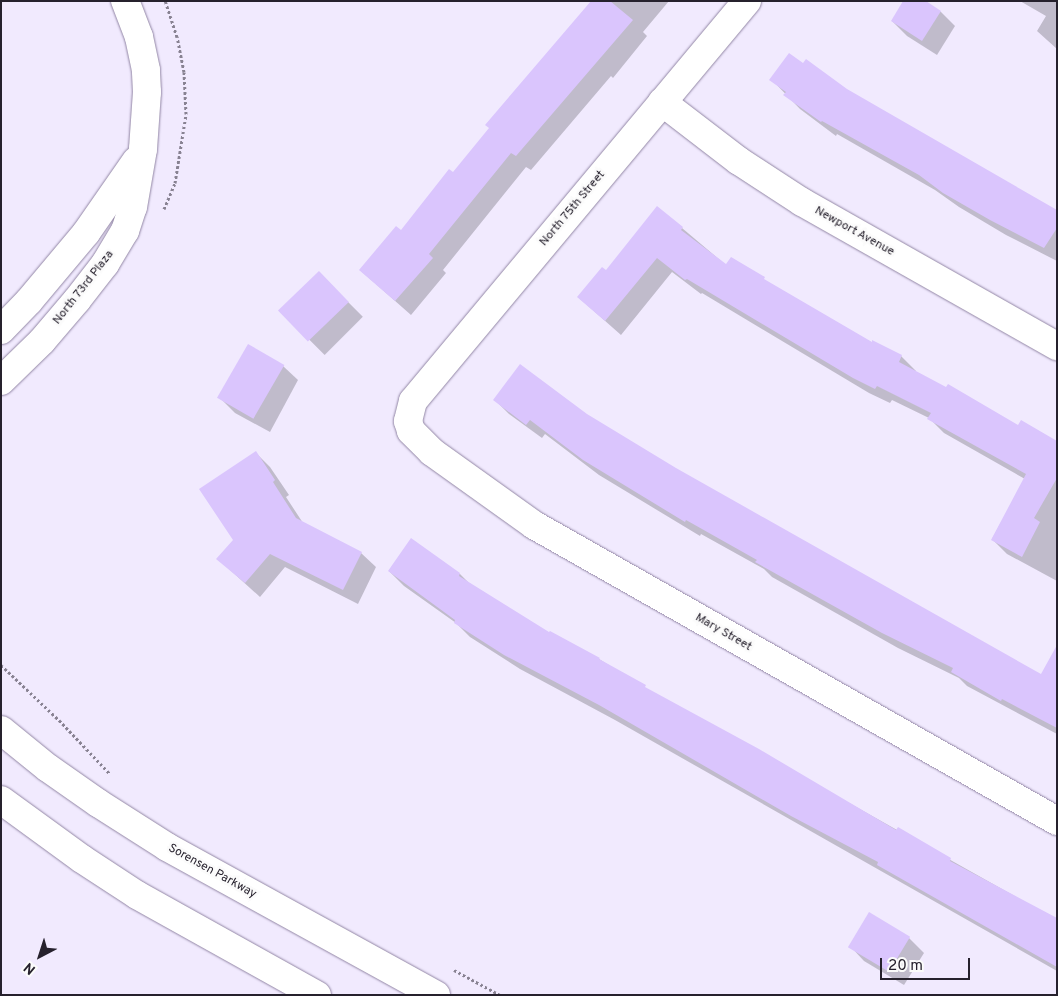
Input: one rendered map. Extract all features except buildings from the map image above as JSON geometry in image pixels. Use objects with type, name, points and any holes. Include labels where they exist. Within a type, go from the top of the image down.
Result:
[{"type":"street","name":"North 73rd Plaza","points":[[1,381],[20,364],[71,307],[119,244],[133,207],[143,149],[148,92],[146,70],[139,37],[125,1]]},
{"type":"street","name":"North 75th Street","points":[[408,421],[413,401],[747,1]]},
{"type":"street","name":"Newport Avenue","points":[[662,102],[739,161],[802,202],[1057,346]]},
{"type":"street","name":"North 73rd Plaza","points":[[1,330],[29,301],[86,234],[113,197],[143,149]]},
{"type":"street","name":"Mary Street","points":[[408,421],[411,431],[432,452],[534,525],[1057,821]]},
{"type":"street","name":"Sorensen Parkway","points":[[1,730],[48,768],[98,803],[167,847],[436,995]]},
{"type":"street","points":[[1,800],[75,854],[137,895],[317,995]]},
{"type":"path","points":[[1,665],[116,778]]},
{"type":"path","points":[[450,968],[500,995]]}]
